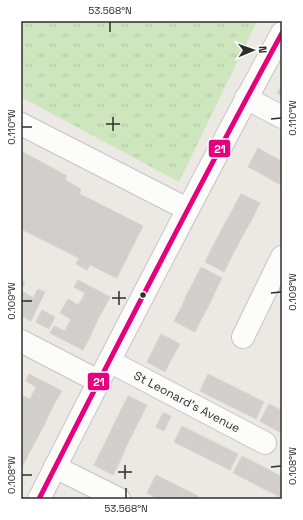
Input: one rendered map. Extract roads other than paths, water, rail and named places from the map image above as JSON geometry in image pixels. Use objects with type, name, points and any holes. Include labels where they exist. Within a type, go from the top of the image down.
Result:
[{"type":"street","points":[[39,499],[108,361],[187,209],[282,33]]},
{"type":"street","points":[[246,98],[282,117]]},
{"type":"street","points":[[21,124],[187,209]]},
{"type":"street","points":[[243,336],[282,257]]},
{"type":"street","points":[[21,341],[98,381]]},
{"type":"street","name":"St Leonard's Avenue","points":[[108,361],[265,443]]},
{"type":"street","points":[[55,467],[119,499]]}]
